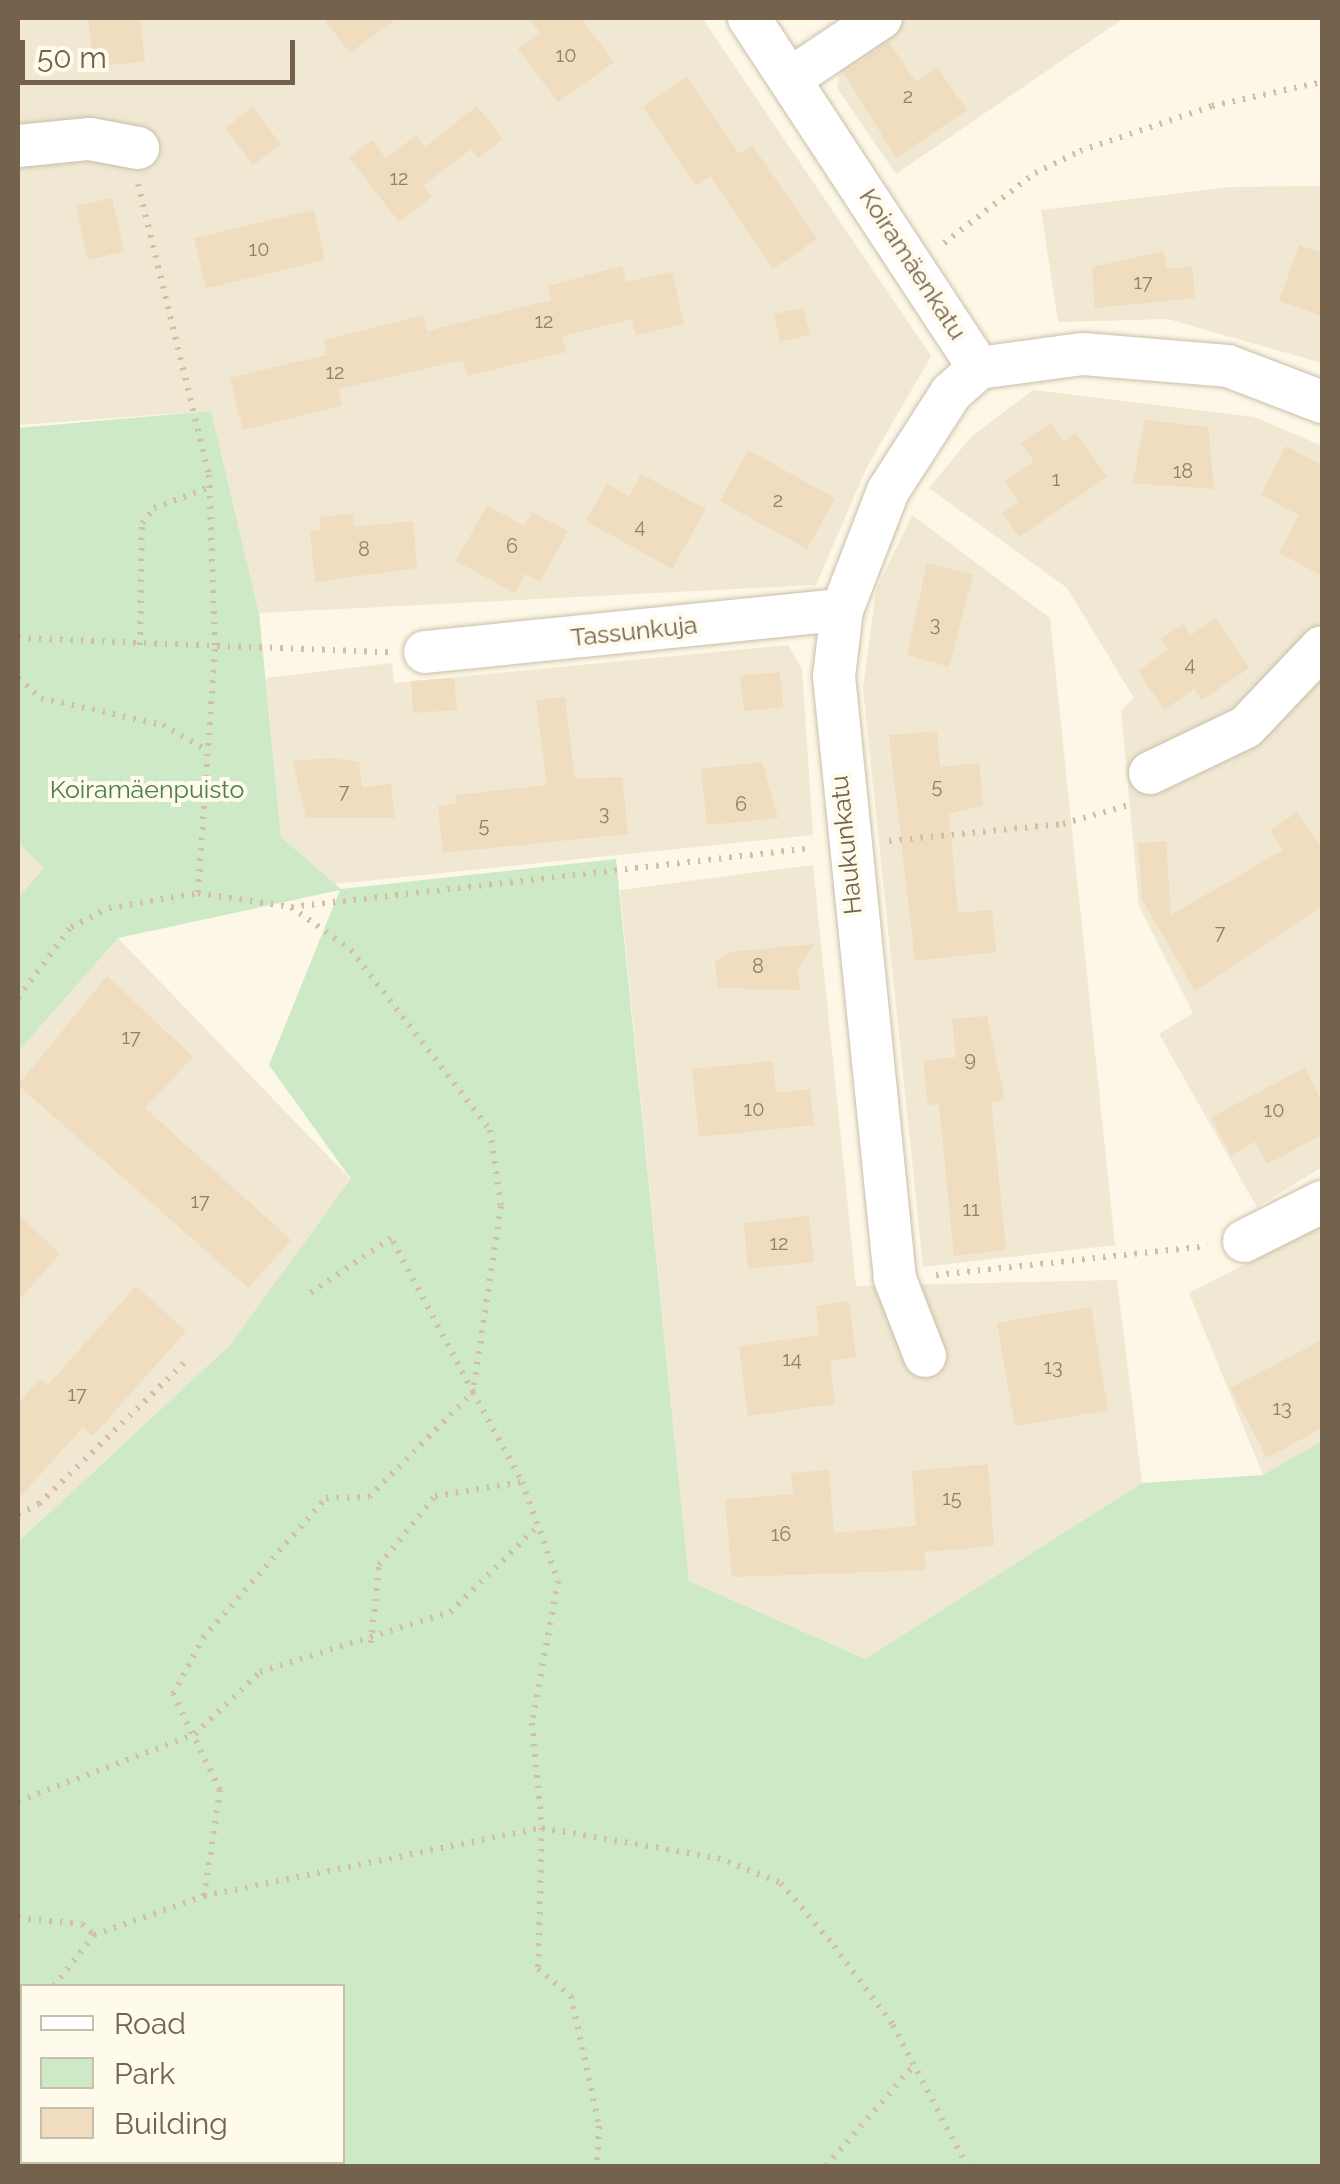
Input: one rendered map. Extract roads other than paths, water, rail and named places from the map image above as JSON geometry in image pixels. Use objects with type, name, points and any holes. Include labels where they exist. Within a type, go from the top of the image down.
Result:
[{"type":"street","name":"Koiramäenkatu","points":[[749,18],[915,265],[979,368],[1083,354],[1228,366],[1322,402]]},
{"type":"street","points":[[790,78],[881,18]]},
{"type":"street","points":[[18,146],[90,139],[138,148]]},
{"type":"street","name":"Haukunkatu","points":[[925,1356],[895,1279],[832,710],[842,610],[888,492],[951,393],[979,368]]},
{"type":"street","name":"Tassunkuja","points":[[426,652],[842,610]]},
{"type":"street","points":[[1150,773],[1246,727],[1322,647]]},
{"type":"street","points":[[1244,1241],[1322,1202]]},
{"type":"park label","name":"Koiramäenpuisto","points":[[147,789]]}]
